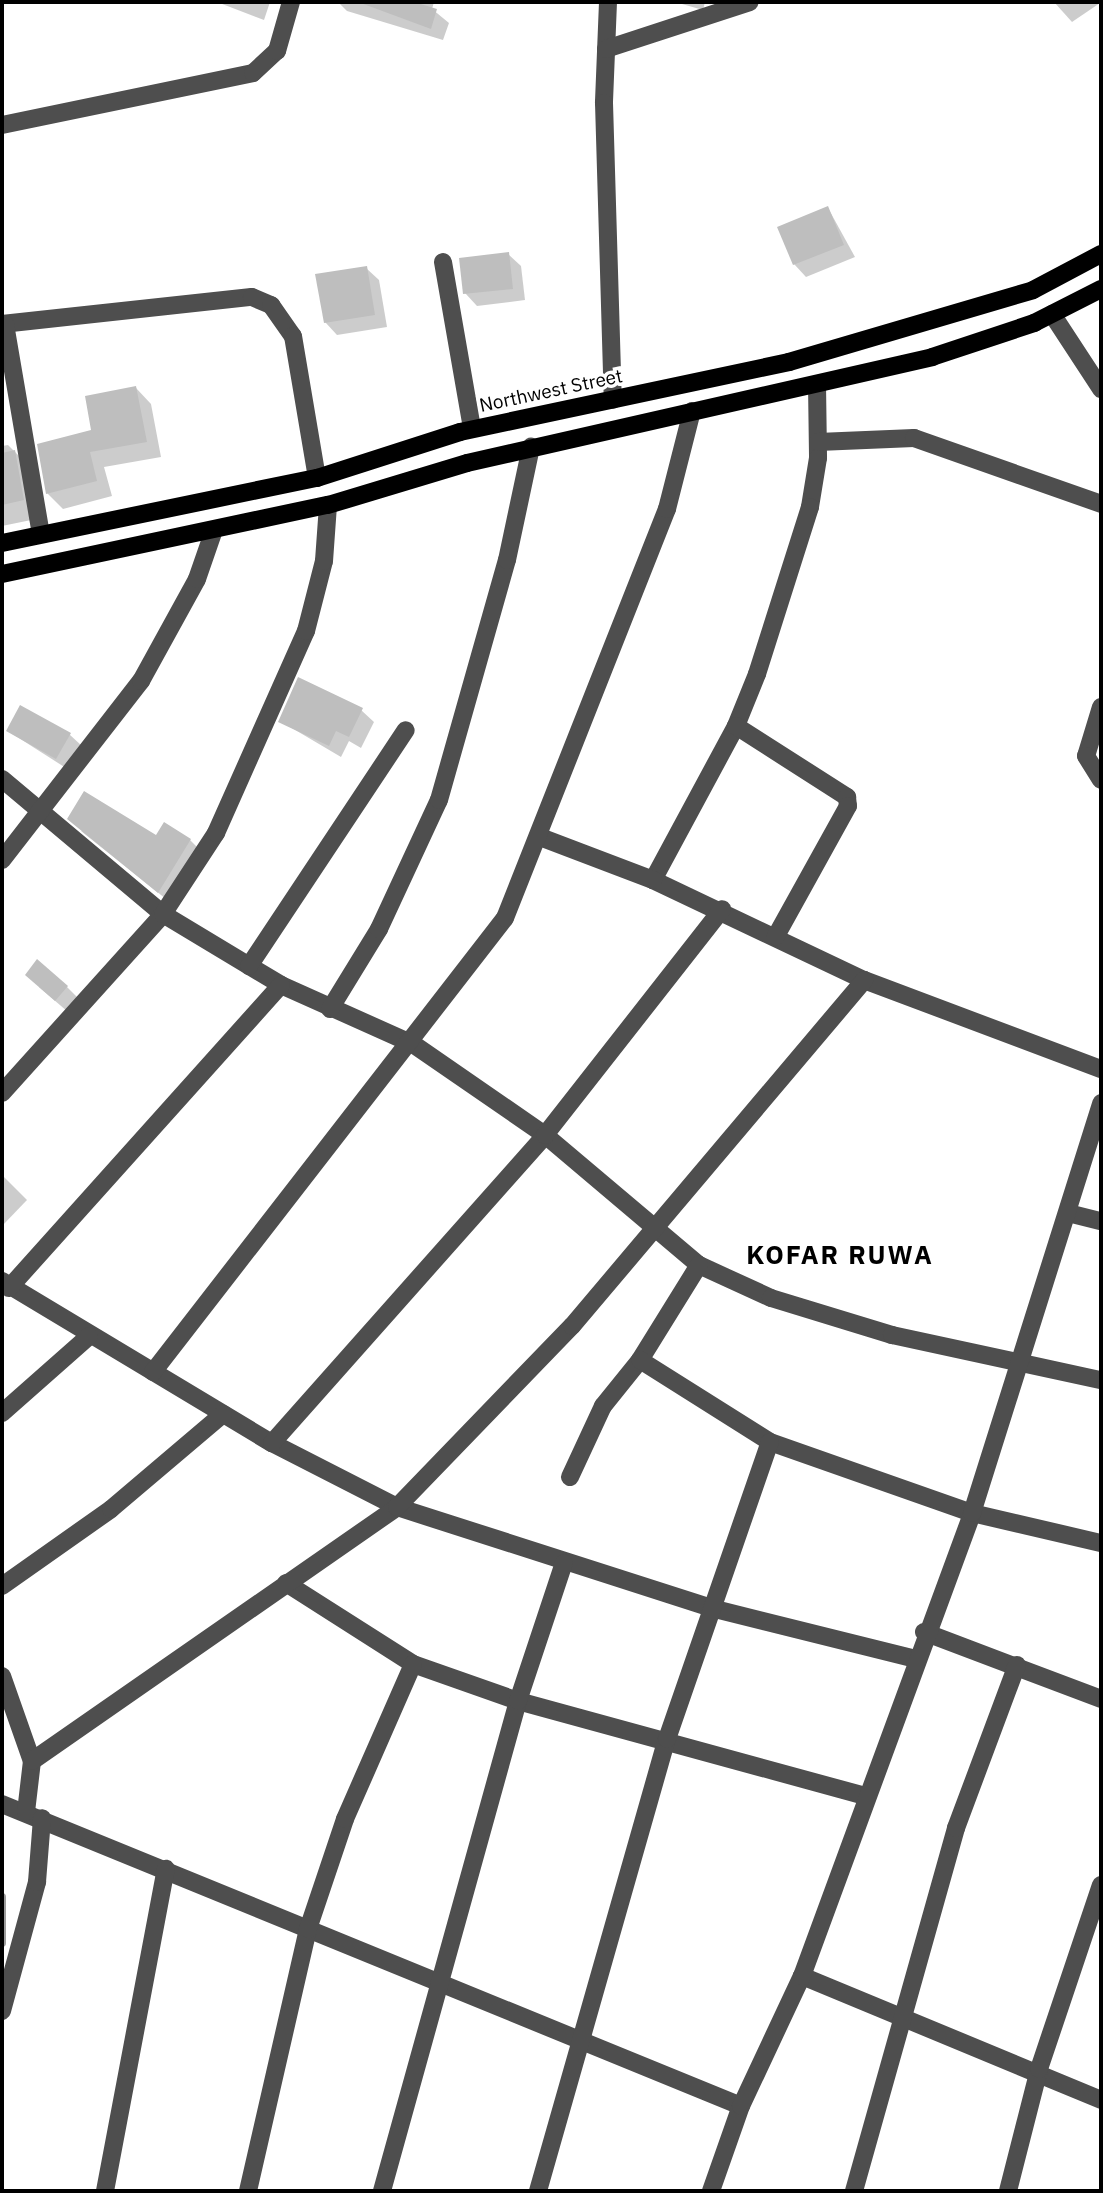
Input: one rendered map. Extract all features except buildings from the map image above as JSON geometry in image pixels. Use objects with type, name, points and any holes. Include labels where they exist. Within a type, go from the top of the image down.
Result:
[{"type":"main road","name":"Northwest Street","points":[[2,543],[317,478],[472,429],[789,362],[973,310],[1033,290],[1101,254]]},
{"type":"main road","points":[[2,574],[328,505],[531,447],[817,384],[983,342],[1052,314],[1101,289]]},
{"type":"street","points":[[2,125],[253,73],[277,51],[291,2]]},
{"type":"street","points":[[608,2],[606,49],[613,400]]},
{"type":"street","points":[[606,49],[750,2]]},
{"type":"street","points":[[443,262],[472,429]]},
{"type":"street","points":[[41,534],[4,324],[252,297],[271,305],[293,336],[317,478]]},
{"type":"street","points":[[1052,314],[1101,389]]},
{"type":"street","points":[[653,880],[736,726],[810,507],[818,442],[817,384]]},
{"type":"street","points":[[153,1372],[488,948],[540,837],[667,509],[692,411]]},
{"type":"street","points":[[818,442],[914,438],[1101,504]]},
{"type":"street","points":[[330,1009],[379,929],[432,820],[507,560],[531,447]]},
{"type":"street","points":[[2,1093],[163,914],[216,833],[291,671],[324,561],[328,505]]},
{"type":"street","points":[[2,860],[42,816],[141,681],[192,589],[214,530]]},
{"type":"street","points":[[1101,707],[1086,757],[1101,780]]},
{"type":"street","points":[[736,726],[847,797],[848,806],[776,936]]},
{"type":"street","points":[[249,966],[406,730]]},
{"type":"street","points":[[2,779],[42,816],[163,914],[281,985],[413,1044],[545,1135],[655,1231],[699,1265],[807,1310],[1101,1380]]},
{"type":"street","points":[[540,837],[722,909],[864,980],[1101,1069]]},
{"type":"street","points":[[272,1443],[545,1135],[722,909]]},
{"type":"street","points":[[32,1761],[397,1507],[655,1231],[864,980]]},
{"type":"street","points":[[281,985],[6,1284],[272,1443],[397,1507],[715,1609],[916,1659]]},
{"type":"street","points":[[711,2191],[741,2106],[802,1976],[924,1632],[972,1513],[1023,1363],[1101,1103]]},
{"type":"street","points":[[1069,1213],[1101,1221]]},
{"type":"street","points":[[570,1477],[603,1406],[640,1360],[699,1265]]},
{"type":"street","points":[[2,1413],[89,1336]]},
{"type":"street","points":[[640,1360],[770,1442],[972,1513],[1101,1543]]},
{"type":"street","points":[[2,1586],[111,1508],[223,1414]]},
{"type":"street","points":[[538,2191],[667,1739],[715,1609],[770,1442]]},
{"type":"street","points":[[382,2191],[443,1984],[518,1701],[565,1563]]},
{"type":"street","points":[[286,1583],[413,1664],[518,1701],[667,1739],[865,1796]]},
{"type":"street","points":[[924,1632],[1101,1699]]},
{"type":"street","points":[[248,2191],[308,1929],[345,1819],[413,1664]]},
{"type":"street","points":[[854,2191],[956,1828],[1017,1665]]},
{"type":"street","points":[[2,1676],[32,1761],[22,1811],[37,1882],[2,2011]]},
{"type":"street","points":[[22,1811],[741,2106]]},
{"type":"street","points":[[105,2191],[166,1869]]},
{"type":"street","points":[[1007,2191],[1039,2069],[1101,1885]]},
{"type":"street","points":[[802,1976],[1039,2069],[1101,2100]]},
{"type":"waterway","points":[[2,1897],[2,1943]]},
{"type":"district","name":"KOFAR RUWA","points":[[840,1255]]}]
